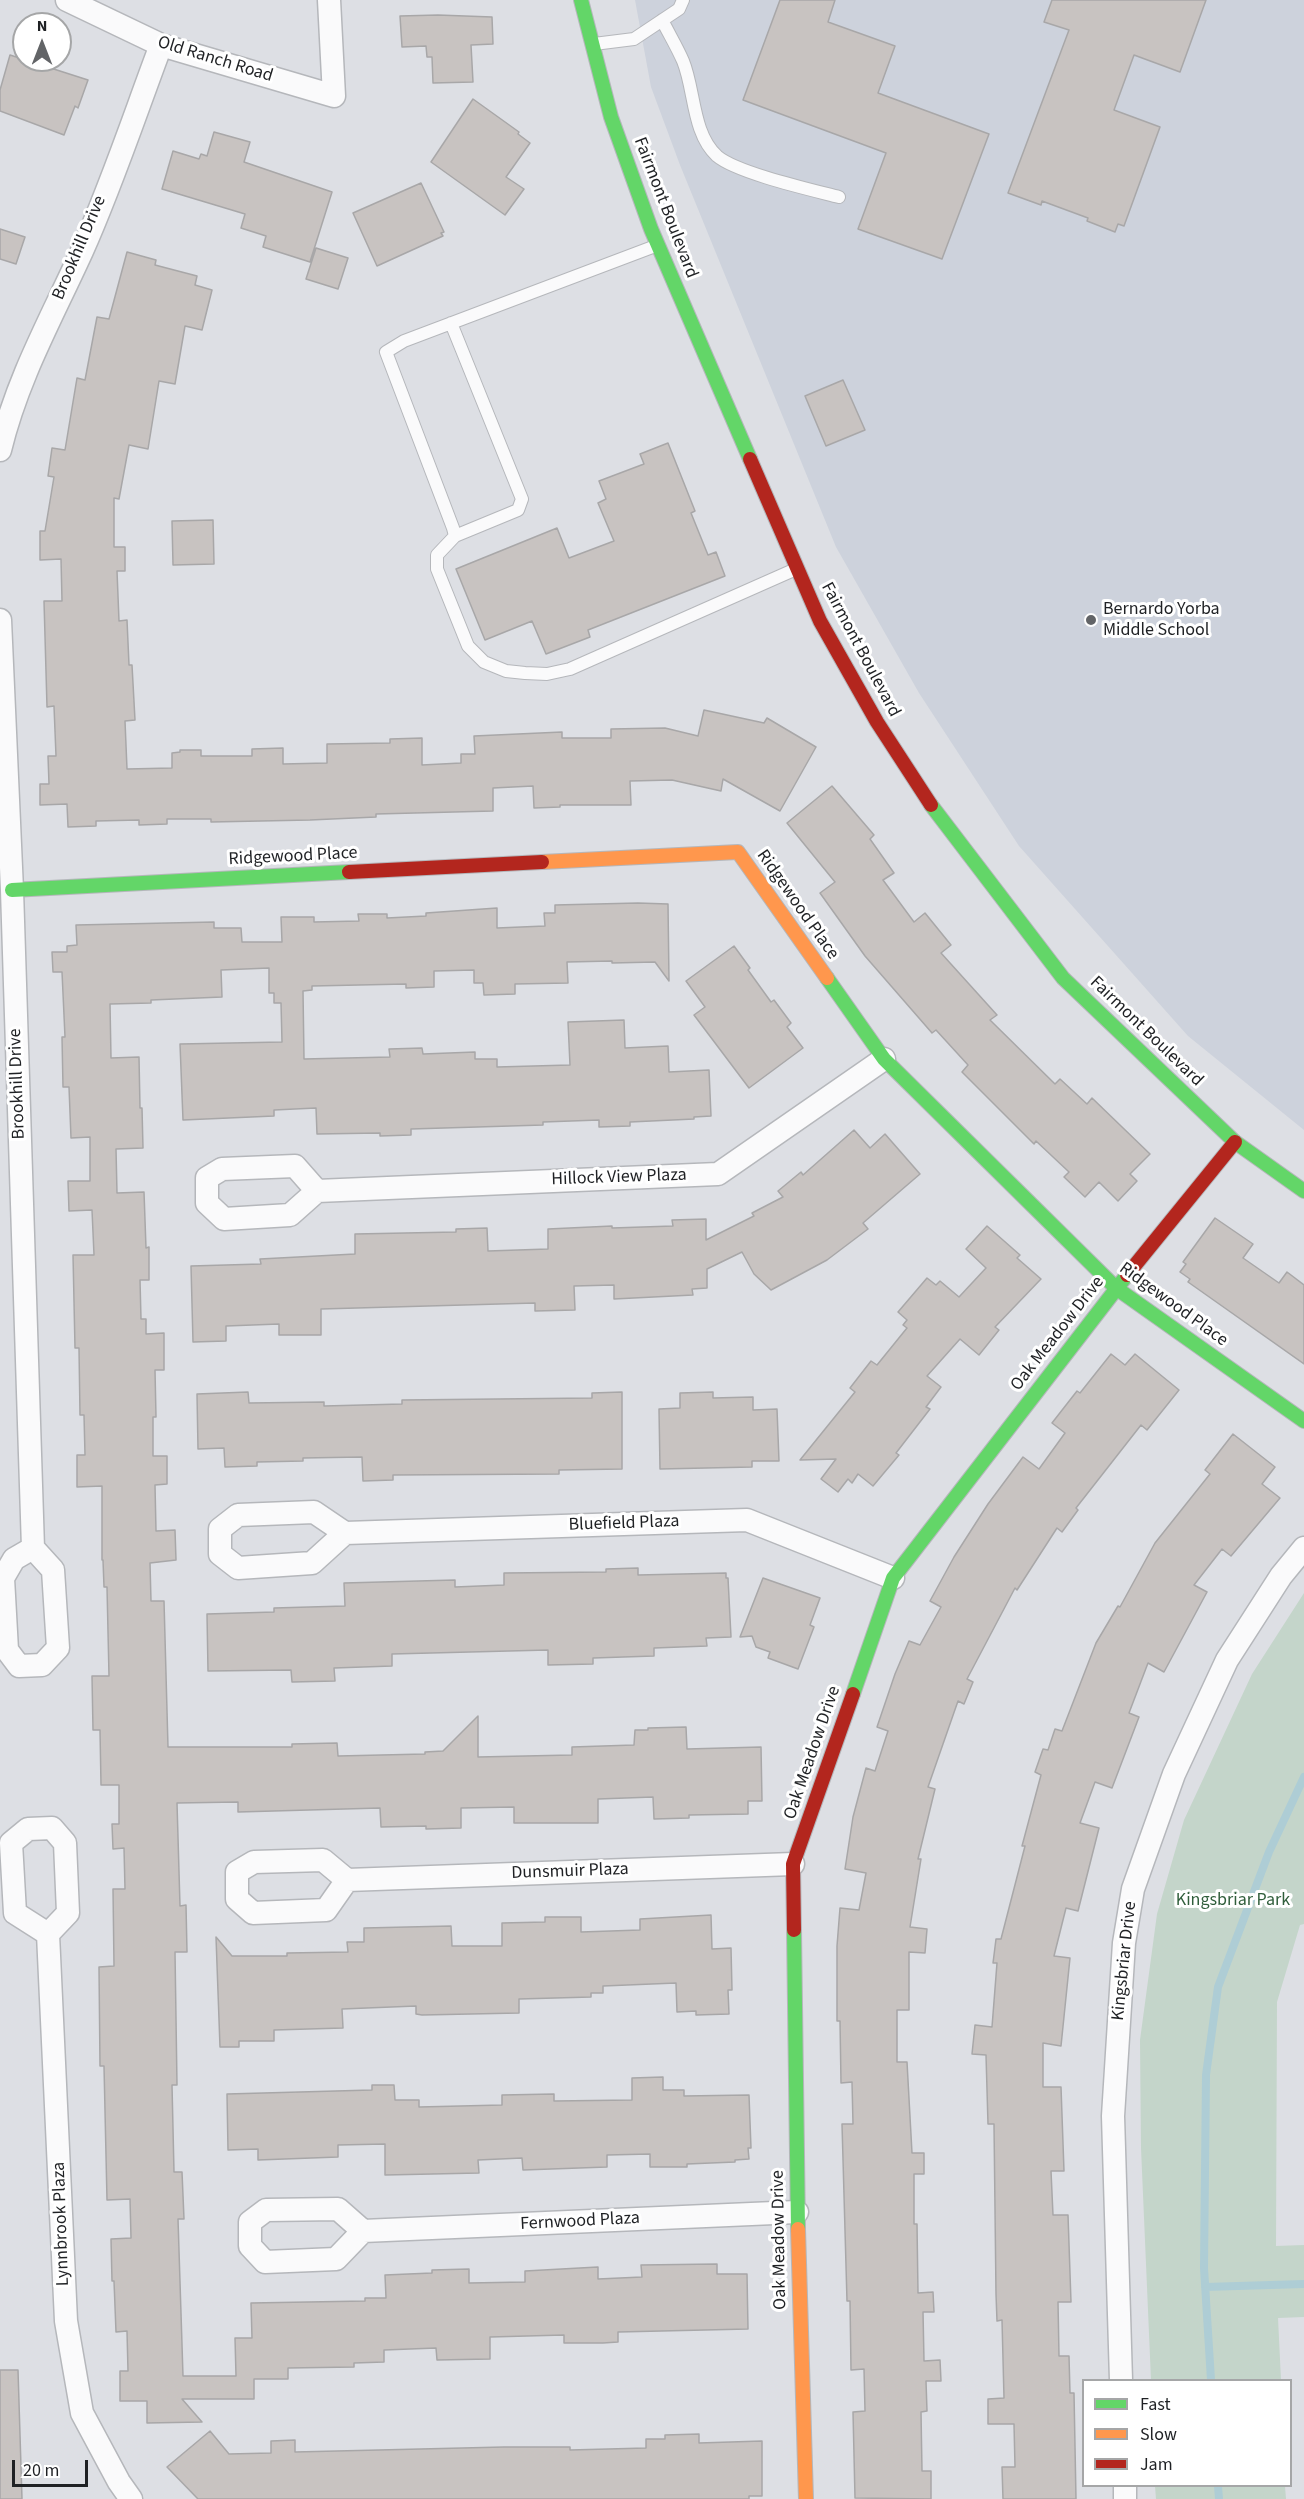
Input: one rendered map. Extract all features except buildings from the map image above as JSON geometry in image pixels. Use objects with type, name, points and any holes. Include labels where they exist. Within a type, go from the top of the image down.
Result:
[{"type":"street","name":"Old Ranch Road","points":[[67,0],[161,45],[334,96],[329,0]]},
{"type":"street","name":"Fairmont Boulevard","points":[[581,0],[611,117],[658,245],[820,621],[872,712],[941,820],[1063,978],[1235,1142],[1304,1191]]},
{"type":"street","name":"Brookhill Drive","points":[[0,450],[8,415],[30,358],[82,249],[161,45]]},
{"type":"street","name":"Brookhill Drive","points":[[0,620],[12,890],[33,1548]]},
{"type":"street","name":"Ridgewood Place","points":[[12,890],[738,852],[884,1059],[1116,1288],[1304,1421]]},
{"type":"street","name":"Hillock View Plaza","points":[[317,1191],[718,1174],[884,1059]]},
{"type":"street","name":"Oak Meadow Drive","points":[[806,2499],[797,2212],[793,1864],[893,1578],[1116,1288],[1235,1142]]},
{"type":"street","points":[[314,1512],[345,1533],[312,1563],[238,1568],[220,1554],[220,1529],[238,1515],[314,1512]]},
{"type":"street","name":"Bluefield Plaza","points":[[345,1533],[747,1520],[893,1578]]},
{"type":"street","points":[[33,1548],[53,1570],[58,1648],[42,1665],[19,1666],[7,1650],[3,1578],[14,1559],[33,1548]]},
{"type":"street","name":"Kingsbriar Drive","points":[[1121,2379],[1113,2116],[1124,1944],[1133,1889],[1174,1774],[1227,1660],[1281,1576],[1304,1548]]},
{"type":"street","name":"Dunsmuir Plaza","points":[[347,1880],[793,1864]]},
{"type":"street","name":"Lynnbrook Plaza","points":[[48,1934],[66,2321],[82,2413],[119,2482],[132,2499]]},
{"type":"street","name":"Fernwood Plaza","points":[[363,2231],[797,2212]]},
{"type":"lane","points":[[592,44],[634,39],[679,9],[683,0]]},
{"type":"lane","points":[[662,20],[683,63],[698,121],[717,156],[737,167],[839,197]]},
{"type":"lane","points":[[455,536],[386,352],[404,341],[658,245]]},
{"type":"lane","points":[[451,323],[522,499],[518,510],[455,536],[437,555],[437,569],[468,646],[484,662],[506,671],[525,673],[547,674],[570,669],[797,569]]},
{"type":"shaded area","name":"Bernardo Yorba Middle School","points":[[635,0],[1304,0],[1304,1130],[1188,1036],[1019,846],[919,693],[836,547],[680,165],[651,87]]},
{"type":"green space","name":"Kingsbriar Park","points":[[1304,1593],[1304,1924],[1300,1925],[1277,2002],[1276,2246],[1304,2245],[1304,2317],[1278,2318],[1281,2379],[1151,2379],[1141,2148],[1140,2040],[1157,1914],[1184,1820],[1252,1674]]},
{"type":"green space","points":[[1155,2487],[1285,2487],[1286,2499],[1156,2499]]},
{"type":"waterway","points":[[1211,2379],[1204,2268],[1206,2075],[1218,1987],[1269,1852],[1304,1777]]},
{"type":"waterway","points":[[1205,2287],[1304,2284]]},
{"type":"waterway","points":[[1218,2487],[1219,2499]]},
{"type":"traffic: fast","points":[[581,0],[611,117],[651,229],[750,459]]},
{"type":"traffic: fast","points":[[931,805],[1063,978],[1235,1142],[1304,1191]]},
{"type":"traffic: fast","points":[[12,890],[349,872]]},
{"type":"traffic: fast","points":[[827,978],[884,1059],[1116,1288],[1304,1421]]},
{"type":"traffic: fast","points":[[853,1694],[893,1578],[1127,1275]]},
{"type":"traffic: fast","points":[[794,1930],[798,2229]]},
{"type":"traffic: slow","points":[[542,862],[738,852],[827,978]]},
{"type":"traffic: slow","points":[[798,2229],[806,2499]]},
{"type":"traffic: jam","points":[[750,459],[820,621],[877,722],[931,805]]},
{"type":"traffic: jam","points":[[349,872],[542,862]]},
{"type":"traffic: jam","points":[[1127,1275],[1235,1142]]},
{"type":"traffic: jam","points":[[794,1930],[793,1864],[853,1694]]},
{"type":"place","name":"Bernardo Yorba Middle School","points":[[1091,620]]}]
